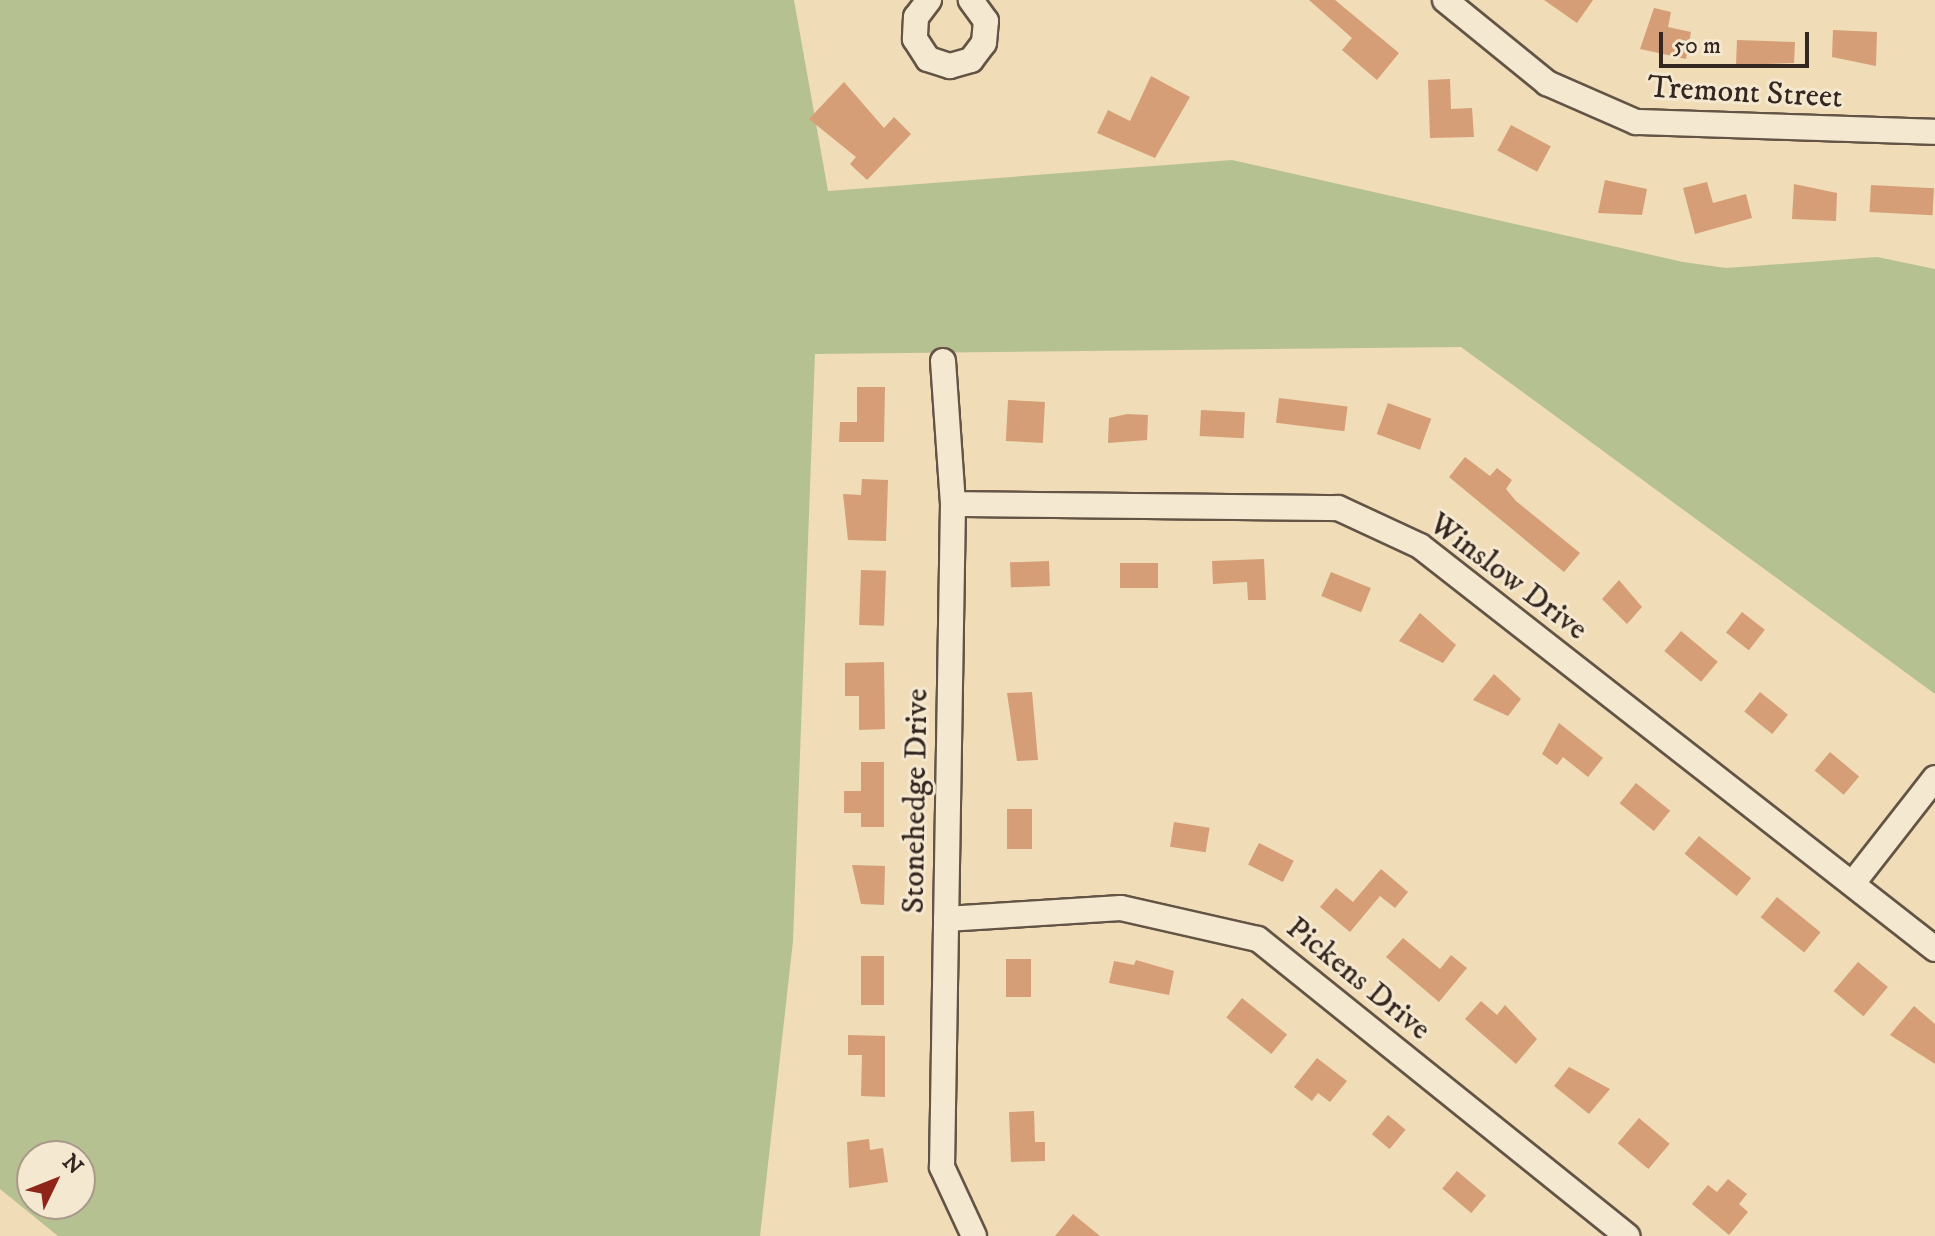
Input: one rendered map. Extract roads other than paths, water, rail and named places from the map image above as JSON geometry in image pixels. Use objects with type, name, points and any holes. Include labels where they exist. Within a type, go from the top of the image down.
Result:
[{"type":"street","points":[[929,0],[916,17],[915,39],[928,59],[950,66],[971,60],[984,43],[986,21],[974,1]]},
{"type":"street","name":"Tremont Street","points":[[1445,0],[1547,83],[1636,122],[1935,132]]},
{"type":"street","name":"Stonehedge Drive","points":[[943,361],[953,504],[942,1167],[974,1236]]},
{"type":"street","name":"Winslow Drive","points":[[953,504],[1338,508],[1420,546],[1935,949]]},
{"type":"street","points":[[1853,883],[1935,778]]},
{"type":"street","name":"Pickens Drive","points":[[946,919],[1121,908],[1258,939],[1627,1236]]}]
